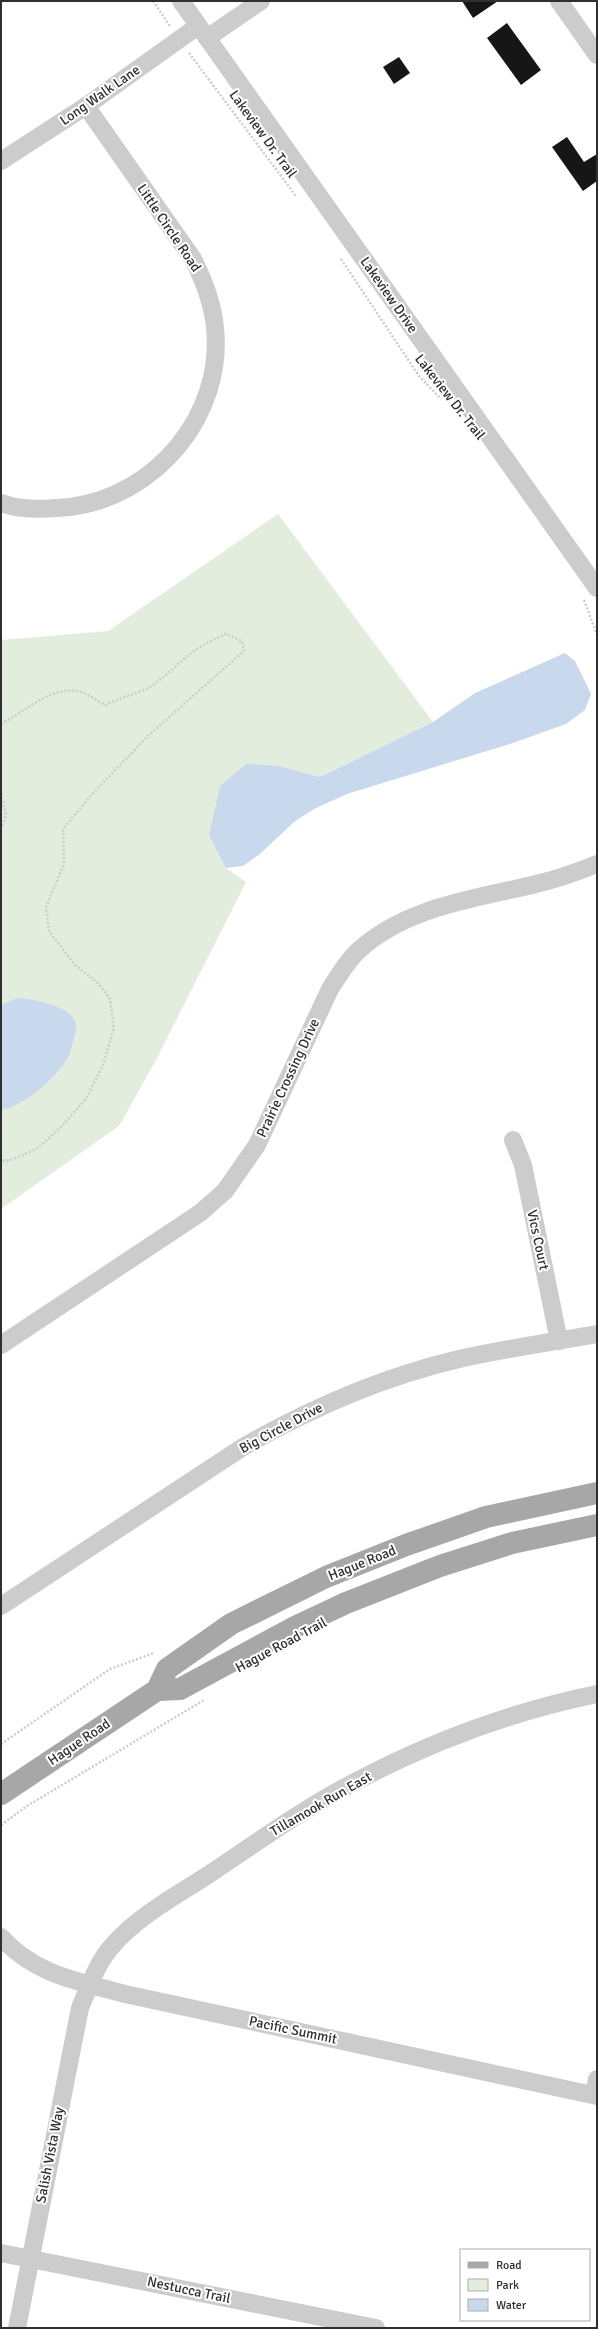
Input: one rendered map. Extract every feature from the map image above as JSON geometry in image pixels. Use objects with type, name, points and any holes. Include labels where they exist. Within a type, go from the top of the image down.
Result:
[{"type":"main road","name":"Hague Road","points":[[1,1794],[157,1690],[167,1669],[230,1624],[326,1577],[406,1545],[486,1517],[597,1493]]},
{"type":"main road","points":[[157,1690],[180,1689],[301,1624],[359,1598],[440,1566],[512,1544],[597,1525]]},
{"type":"street","name":"Lakeview Drive","points":[[181,1],[589,591]]},
{"type":"street","name":"Long Walk Lane","points":[[1,161],[86,106],[180,39],[203,32],[261,1]]},
{"type":"street","points":[[559,1],[597,55]]},
{"type":"street","name":"Little Circle Road","points":[[1,503],[25,508],[47,509],[86,504],[105,499],[138,482],[169,456],[181,443],[201,410],[213,373],[216,353],[215,328],[211,303],[202,276],[193,259],[86,106]]},
{"type":"street","name":"Prairie Crossing Drive","points":[[1,1345],[200,1213],[224,1191],[257,1146],[330,988],[345,965],[359,950],[378,935],[413,915],[476,897],[538,884],[597,864]]},
{"type":"street","name":"Vics Court","points":[[513,1140],[523,1165],[559,1341]]},
{"type":"street","name":"Big Circle Drive","points":[[1,1606],[208,1468],[276,1428],[321,1406],[382,1382],[459,1359],[597,1334]]},
{"type":"street","name":"Tillamook Run East","points":[[90,1985],[102,1959],[126,1931],[283,1824],[330,1795],[395,1762],[472,1730],[544,1707],[597,1694]]},
{"type":"street","name":"Pacific Summit","points":[[1,1936],[36,1967],[54,1975],[90,1985],[596,2090]]},
{"type":"street","name":"Salish Vista Way","points":[[17,2328],[80,2008],[90,1985]]},
{"type":"street","name":"Nestucca Trail","points":[[1,2253],[376,2328]]},
{"type":"path","name":"Lakeview Dr. Trail","points":[[153,1],[157,10],[297,197]]},
{"type":"path","name":"Lakeview Dr. Trail","points":[[337,253],[418,376],[444,402]]},
{"type":"path","points":[[589,591],[597,635]]},
{"type":"path","points":[[1,724],[33,703],[59,693],[78,691],[105,705],[122,697],[147,689],[171,672],[207,642],[226,634],[242,641],[244,651],[150,734],[92,794],[63,829],[64,864],[46,907],[49,931],[66,955],[98,983],[110,999],[114,1028],[103,1065],[86,1099],[60,1128],[38,1148],[11,1160],[1,1161]]},
{"type":"path","points":[[1,792],[6,816],[1,828]]},
{"type":"path","points":[[1,1825],[27,1806],[207,1698]]},
{"type":"green space","points":[[278,514],[433,722],[320,777],[279,766],[226,868],[246,882],[155,1062],[119,1126],[1,1209],[1,640],[108,631]]},
{"type":"water","points":[[565,653],[575,661],[591,694],[585,710],[566,724],[513,743],[347,794],[314,809],[294,822],[260,854],[243,866],[226,868],[209,835],[220,786],[246,764],[279,766],[320,777],[433,722],[475,693]]},
{"type":"water","points":[[17,998],[40,1001],[58,1007],[71,1015],[75,1021],[76,1030],[69,1056],[49,1081],[30,1097],[10,1108],[1,1110],[1,1005]]},
{"type":"building","points":[[462,1],[498,1],[473,18]]},
{"type":"building","points":[[507,23],[541,70],[521,85],[487,38]]},
{"type":"building","points":[[399,57],[410,73],[394,84],[383,67]]},
{"type":"building","points":[[567,137],[584,162],[597,154],[597,181],[583,191],[552,147]]}]
